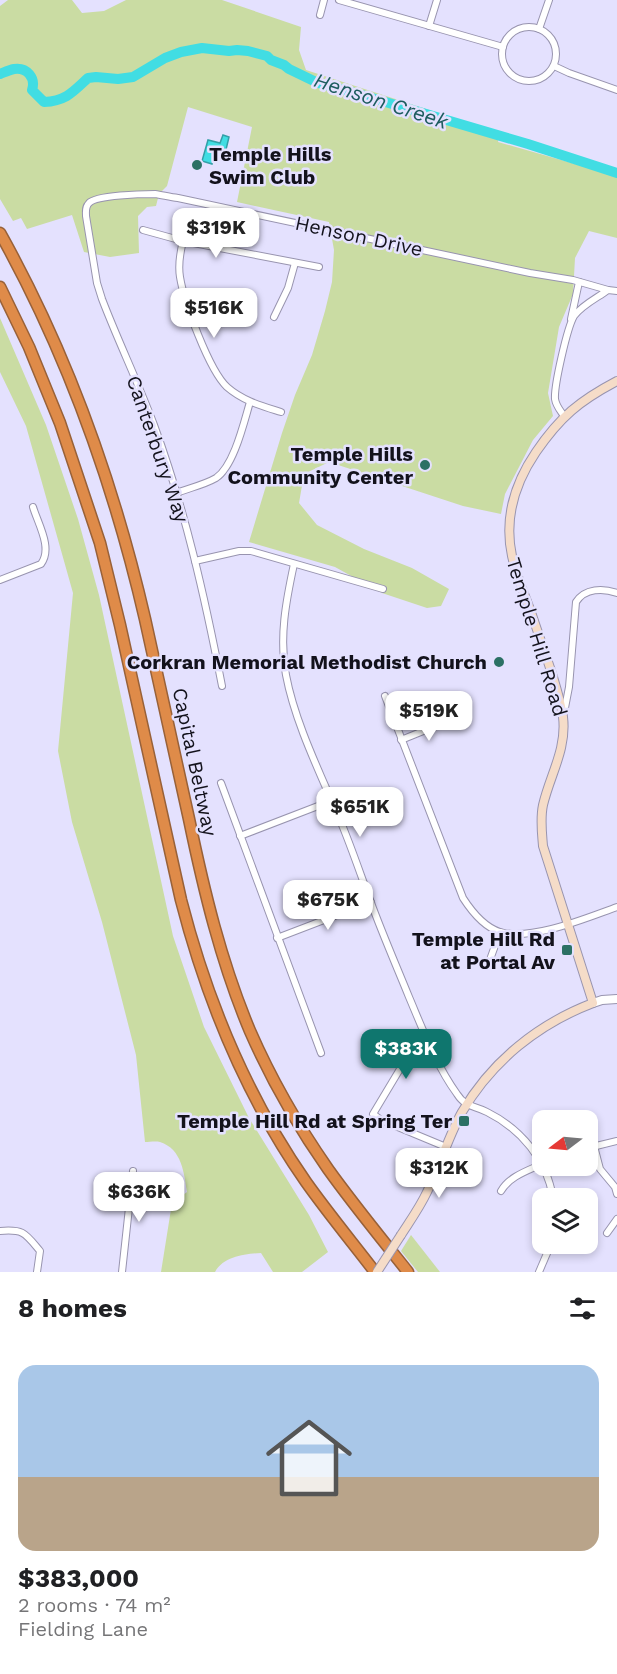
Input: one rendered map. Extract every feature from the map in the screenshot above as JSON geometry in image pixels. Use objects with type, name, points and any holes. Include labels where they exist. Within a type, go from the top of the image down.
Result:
[{"type":"highway","name":"Capital Beltway","points":[[0,232],[69,376],[112,495],[143,610],[206,895],[226,968],[242,1009],[273,1078],[310,1142],[351,1200],[408,1272]]},
{"type":"highway","points":[[0,287],[29,347],[60,423],[100,543],[181,900],[190,936],[213,1005],[240,1070],[288,1155],[329,1214],[376,1272]]},
{"type":"main road","name":"Temple Hill Road","points":[[593,1003],[543,846],[543,807],[560,754],[564,734],[563,717],[548,663],[512,556],[509,525],[511,507],[522,474],[545,438],[564,416],[588,397],[617,381]]},
{"type":"main road","points":[[571,1012],[582,998],[584,986],[581,969]]},
{"type":"main road","points":[[376,1272],[427,1192],[466,1106],[486,1077],[512,1051],[538,1030],[593,1003]]},
{"type":"street","points":[[320,15],[324,0]]},
{"type":"street","points":[[339,0],[503,47]]},
{"type":"street","points":[[429,26],[437,0]]},
{"type":"street","points":[[540,29],[549,0]]},
{"type":"street","points":[[527,27],[540,29],[546,33],[554,45],[556,59],[554,66],[537,80],[516,78],[503,62],[503,47],[514,32],[527,27]]},
{"type":"street","points":[[554,66],[617,90]]},
{"type":"street","name":"Henson Drive","points":[[86,216],[87,205],[94,199],[154,194],[249,212],[617,291]]},
{"type":"street","name":"Canterbury Way","points":[[86,216],[97,283],[102,299],[154,426],[176,493],[195,561],[222,686]]},
{"type":"street","points":[[143,230],[183,241],[319,267]]},
{"type":"street","points":[[183,241],[179,263],[180,279],[208,358],[227,387],[250,402],[281,412]]},
{"type":"street","points":[[274,316],[288,288],[295,263]]},
{"type":"street","points":[[564,416],[558,408],[555,394],[579,282]]},
{"type":"street","points":[[570,325],[580,309],[608,290]]},
{"type":"street","points":[[176,493],[208,481],[222,472],[232,458],[250,402]]},
{"type":"street","points":[[0,580],[41,564],[45,559],[46,545],[33,507]]},
{"type":"street","points":[[195,561],[251,550],[383,590]]},
{"type":"street","points":[[294,564],[283,628],[282,650],[291,696],[424,1034],[450,1084],[466,1106],[484,1110],[510,1126],[532,1149]]},
{"type":"street","points":[[563,717],[569,687],[576,602],[580,596],[593,591],[607,590],[617,593]]},
{"type":"street","points":[[385,696],[463,898],[470,910],[500,932],[529,934],[568,924],[617,907]]},
{"type":"street","points":[[401,740],[448,721]]},
{"type":"street","points":[[221,783],[321,1053]]},
{"type":"street","points":[[240,836],[331,801]]},
{"type":"street","points":[[277,938],[371,902]]},
{"type":"street","points":[[488,965],[500,932]]},
{"type":"street","points":[[593,1003],[617,999]]},
{"type":"street","points":[[424,1034],[415,1043],[372,1114],[446,1148]]},
{"type":"street","points":[[598,1145],[617,1141]]},
{"type":"street","points":[[598,1164],[615,1187],[617,1194]]},
{"type":"street","points":[[501,1191],[506,1183],[532,1169]]},
{"type":"street","points":[[122,1272],[133,1171]]},
{"type":"street","points":[[607,1233],[617,1219]]},
{"type":"street","points":[[0,1231],[23,1232],[40,1251],[37,1272]]},
{"type":"street","points":[[539,1272],[547,1254]]},
{"type":"shaded area","points":[[8,0],[72,0],[82,13],[104,11],[126,0],[222,0],[301,27],[299,50],[306,70],[500,133],[498,142],[617,176],[617,238],[589,231],[575,258],[573,294],[559,327],[548,393],[553,416],[533,440],[505,494],[501,514],[463,506],[329,462],[304,474],[299,503],[317,525],[364,549],[412,568],[449,589],[441,606],[427,608],[382,593],[335,567],[249,542],[282,433],[312,355],[325,311],[332,282],[334,250],[329,222],[237,202],[252,127],[188,107],[167,186],[159,194],[156,206],[147,207],[138,216],[139,253],[110,257],[84,252],[72,215],[27,229],[21,218],[13,221],[0,199],[0,6]]},
{"type":"shaded area","points":[[223,135],[229,137],[224,158],[215,155],[212,164],[202,161],[208,140],[220,143]]},
{"type":"shaded area","points":[[0,318],[46,425],[78,519],[99,595],[173,936],[204,1027],[249,1118],[309,1215],[328,1252],[302,1272],[273,1272],[261,1253],[229,1259],[215,1272],[161,1272],[172,1203],[187,1192],[186,1185],[181,1162],[173,1150],[160,1142],[145,1142],[136,1055],[102,922],[72,822],[58,751],[73,593],[26,426],[0,372]]},
{"type":"shaded area","points":[[411,1235],[440,1272],[418,1272],[401,1251]]},
{"type":"waterway","name":"Henson Creek","points":[[0,74],[14,69],[23,70],[33,81],[32,90],[44,102],[64,98],[88,78],[133,77],[165,58],[181,52],[202,48],[248,51],[267,56],[318,83],[528,144],[617,173]]},
{"type":"place","name":"Temple Hills Swim Club","points":[[197,165]]},
{"type":"place","name":"Temple Hills Community Center","points":[[425,465]]},
{"type":"place","name":"Corkran Memorial Methodist Church","points":[[499,662]]},
{"type":"place","name":"Temple Hill Rd at Portal Av","points":[[567,950]]},
{"type":"place","name":"Temple Hill Rd at Spring Ter","points":[[464,1121]]}]
